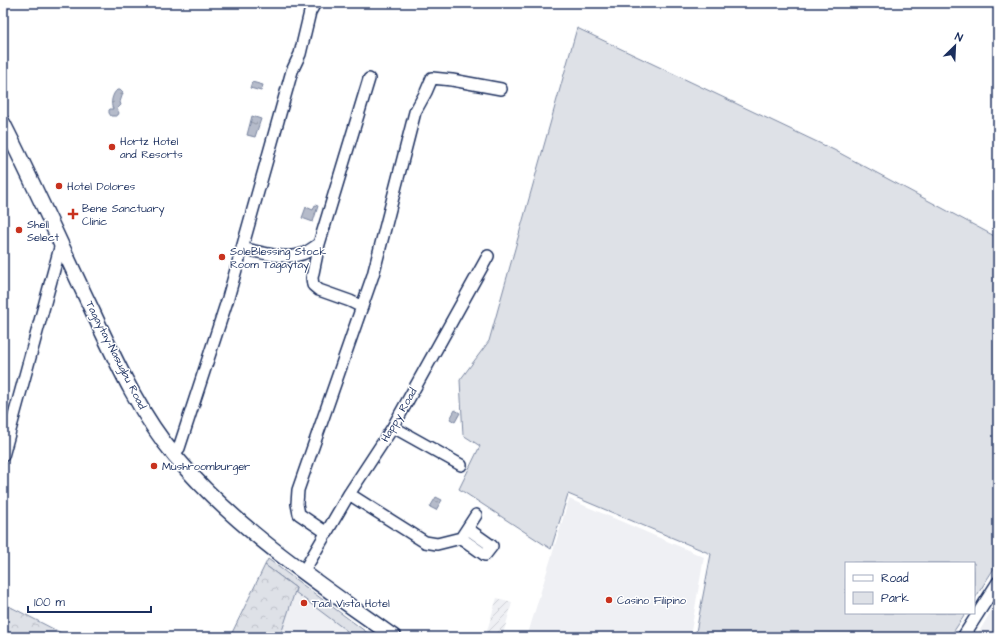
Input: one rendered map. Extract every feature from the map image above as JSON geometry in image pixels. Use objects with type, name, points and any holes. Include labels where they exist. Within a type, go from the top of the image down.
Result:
[{"type":"main road","name":"Tagaytay-Nasugbu Road","points":[[5,131],[127,382],[150,420],[174,454],[203,488],[250,531],[394,637]]},
{"type":"street","points":[[174,454],[179,448],[228,298],[292,71],[300,54],[310,12],[315,3]]},
{"type":"street","points":[[327,533],[299,514],[297,504],[298,490],[373,275],[415,112],[432,78],[501,89]]},
{"type":"street","points":[[362,307],[319,290],[313,285],[312,278],[319,244],[369,79]]},
{"type":"street","points":[[3,456],[61,244]]},
{"type":"street","points":[[242,248],[261,253],[295,256],[303,254],[319,244]]},
{"type":"street","name":"Happy Road","points":[[304,571],[349,494],[393,427],[488,256]]},
{"type":"street","points":[[393,427],[461,465]]},
{"type":"street","points":[[349,494],[425,542],[437,544],[464,533],[476,515]]},
{"type":"street","points":[[963,637],[993,597],[998,582]]},
{"type":"shaded area","points":[[569,499],[704,557],[690,637],[527,637]]},
{"type":"shaded area","name":"Taal Vista Hotel","points":[[296,588],[362,637],[280,637]]},
{"type":"shaded area","points":[[497,598],[512,602],[502,637],[485,637]]},
{"type":"shaded area","points":[[993,608],[998,608],[998,637],[976,637]]},
{"type":"green space","points":[[577,28],[834,150],[998,238],[998,562],[975,598],[975,562],[845,562],[845,614],[965,614],[950,637],[695,637],[711,554],[568,494],[551,549],[459,489],[480,446],[463,435],[460,380],[489,341]]},
{"type":"green space","points":[[268,559],[373,637],[355,637],[295,592],[296,588],[265,565]]},
{"type":"green space","points":[[265,565],[296,588],[280,637],[230,637]]},
{"type":"green space","points":[[3,603],[69,637],[3,637]]},
{"type":"water","points":[[252,82],[263,85],[261,91],[250,88]]},
{"type":"water","points":[[117,90],[120,90],[123,93],[120,102],[121,105],[117,109],[119,113],[118,115],[111,116],[109,110],[113,109],[112,99]]},
{"type":"water","points":[[252,116],[261,119],[255,137],[247,135]]},
{"type":"water","points":[[315,205],[318,206],[313,222],[302,218],[306,207],[313,210]]},
{"type":"water","points":[[455,410],[460,413],[455,422],[450,419]]},
{"type":"water","points":[[436,497],[442,500],[436,510],[430,507]]},
{"type":"place","name":"Hortz Hotel and Resorts","points":[[112,147]]},
{"type":"place","name":"Hotel Dolores","points":[[59,186]]},
{"type":"place","name":"Bene Sanctuary Clinic","points":[[73,214]]},
{"type":"place","name":"Shell Select","points":[[19,230]]},
{"type":"place","name":"SoleBlessing Stock Room Tagaytay","points":[[222,257]]},
{"type":"place","name":"Mushroomburger","points":[[154,466]]},
{"type":"place","name":"Casino Filipino","points":[[609,600]]},
{"type":"place","name":"Taal Vista Hotel","points":[[304,603]]}]
